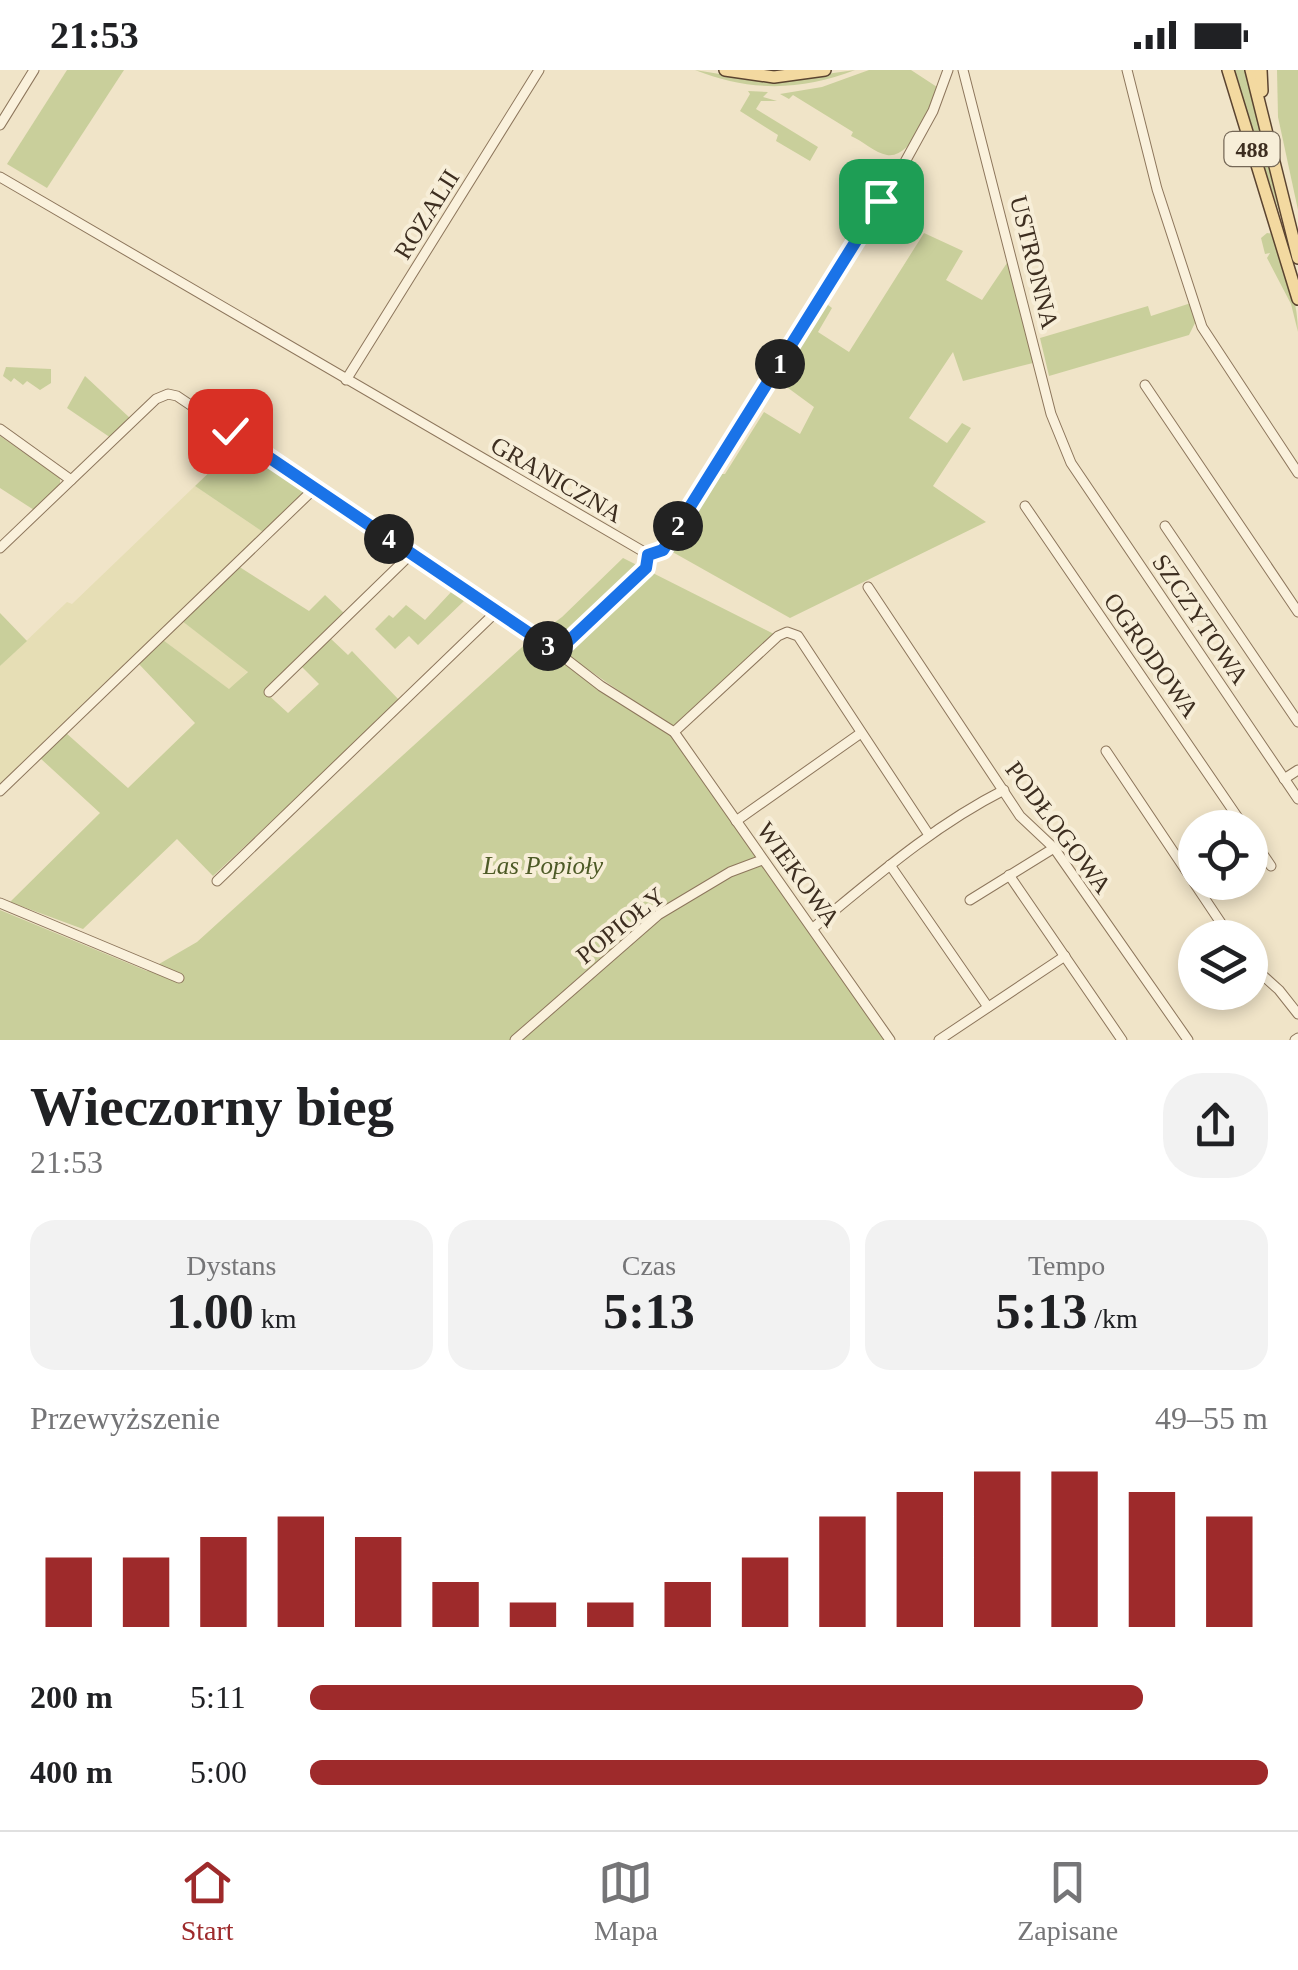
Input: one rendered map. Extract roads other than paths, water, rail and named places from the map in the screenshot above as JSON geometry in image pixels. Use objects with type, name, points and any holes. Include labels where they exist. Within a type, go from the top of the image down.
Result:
[{"type":"main road","points":[[725,70],[774,77],[824,70]]},
{"type":"main road","name":"488","points":[[1228,70],[1298,299]]},
{"type":"main road","points":[[1251,70],[1267,130]]},
{"type":"main road","name":"488","points":[[1261,70],[1267,130],[1294,220],[1298,258]]},
{"type":"street","points":[[0,125],[34,70]]},
{"type":"street","name":"ROZALII","points":[[346,380],[539,70]]},
{"type":"street","points":[[557,652],[646,568],[648,555],[663,550],[920,137],[948,70]]},
{"type":"street","name":"USTRONNA","points":[[964,70],[1051,414],[1071,463]]},
{"type":"street","points":[[1127,70],[1156,188],[1201,321],[1298,473]]},
{"type":"street","name":"GRANICZNA","points":[[0,177],[648,555]]},
{"type":"street","points":[[1275,227],[1294,220]]},
{"type":"street","points":[[1145,385],[1298,612]]},
{"type":"street","points":[[0,548],[156,399],[168,394],[182,398],[674,732],[778,636],[786,632],[798,636],[930,835]]},
{"type":"street","points":[[0,429],[71,480]]},
{"type":"street","name":"SZCZYTOWA","points":[[1071,463],[1298,799]]},
{"type":"street","points":[[0,791],[315,488]]},
{"type":"street","name":"OGRODOWA","points":[[1026,506],[1233,810]]},
{"type":"street","points":[[1165,526],[1298,722]]},
{"type":"street","points":[[269,692],[411,554]]},
{"type":"street","name":"PODŁOGOWA","points":[[868,587],[1029,826],[1054,848],[1188,1040]]},
{"type":"street","points":[[217,880],[496,612]]},
{"type":"street","name":"WIEKOWA","points":[[674,732],[890,1040]]},
{"type":"street","points":[[736,821],[861,733]]},
{"type":"street","points":[[1106,751],[1219,920]]},
{"type":"street","points":[[1284,779],[1298,770]]},
{"type":"street","points":[[813,928],[930,835],[1004,790]]},
{"type":"street","points":[[970,900],[1054,848]]},
{"type":"street","name":"POPIOŁY","points":[[515,1040],[658,915],[730,872],[762,860]]},
{"type":"street","points":[[1268,862],[1271,866]]},
{"type":"street","points":[[890,865],[988,1007]]},
{"type":"street","points":[[1009,876],[1122,1040]]},
{"type":"street","points":[[0,903],[179,978]]},
{"type":"street","points":[[939,1040],[1066,956]]},
{"type":"street","points":[[1268,980],[1298,1014]]},
{"type":"park label","name":"Las Popioły","points":[[543,865]]}]
